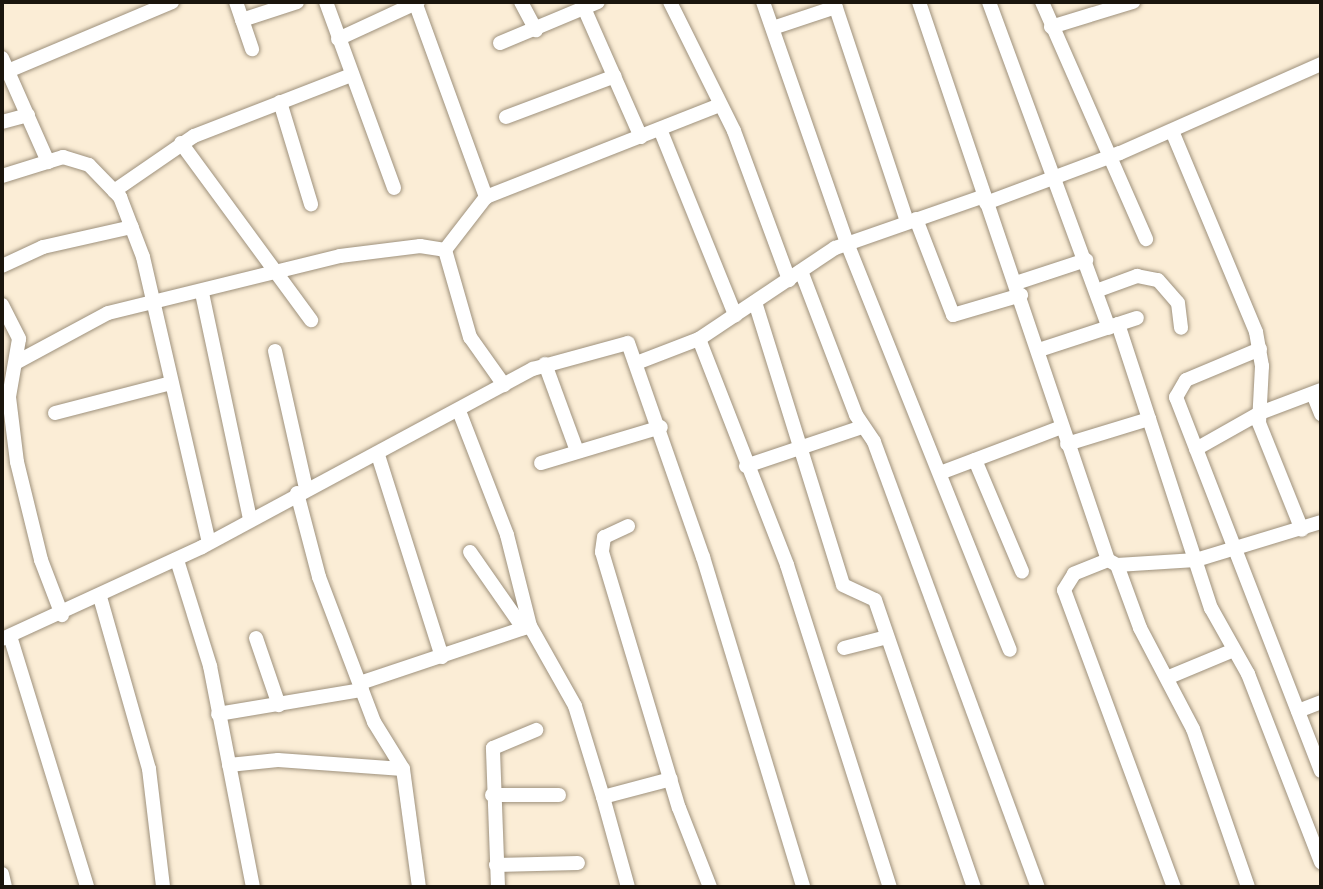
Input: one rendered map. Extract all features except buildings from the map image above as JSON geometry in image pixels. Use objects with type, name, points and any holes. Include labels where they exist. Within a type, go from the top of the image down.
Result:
[{"type":"street","points":[[48,162],[5,64],[172,2]]},
{"type":"street","points":[[236,2],[252,49]]},
{"type":"street","points":[[242,20],[297,2]]},
{"type":"street","points":[[326,2],[394,188]]},
{"type":"street","points":[[521,2],[536,30]]},
{"type":"street","points":[[670,2],[720,105],[862,427],[874,442],[1038,887]]},
{"type":"street","points":[[763,2],[847,243],[1010,650]]},
{"type":"street","points":[[919,2],[1039,350],[1067,444],[1140,628],[1169,677],[1248,887]]},
{"type":"street","points":[[989,2],[1057,176],[1096,291],[1114,326],[1149,419],[1196,560],[1321,862]]},
{"type":"street","points":[[1042,2],[1146,239]]},
{"type":"street","points":[[338,39],[416,3],[486,197]]},
{"type":"street","points":[[1051,27],[1126,3]]},
{"type":"street","points":[[773,28],[835,4],[912,220],[953,315],[1086,260]]},
{"type":"street","points":[[500,43],[591,5],[615,76],[641,137]]},
{"type":"street","points":[[639,362],[699,339],[847,243],[1109,157],[1321,64]]},
{"type":"street","points":[[114,191],[181,143],[351,75]]},
{"type":"street","points":[[506,117],[615,76]]},
{"type":"street","points":[[280,102],[311,204]]},
{"type":"street","points":[[445,250],[486,197],[720,105]]},
{"type":"street","points":[[2,122],[28,115]]},
{"type":"street","points":[[660,129],[735,315]]},
{"type":"street","points":[[1172,131],[1260,349],[1261,433],[1302,530]]},
{"type":"street","points":[[181,143],[311,320]]},
{"type":"street","points":[[2,176],[63,157],[89,165],[114,191],[132,227],[154,301],[209,542]]},
{"type":"street","points":[[2,266],[43,247],[132,227]]},
{"type":"street","points":[[17,362],[81,322],[154,301],[202,293],[340,256],[420,246],[445,250]]},
{"type":"street","points":[[445,250],[470,337],[504,385]]},
{"type":"street","points":[[1096,291],[1137,276],[1158,280],[1178,303],[1181,328]]},
{"type":"street","points":[[202,293],[250,519]]},
{"type":"street","points":[[755,302],[804,447],[843,585],[849,593],[872,596],[974,887]]},
{"type":"street","points":[[2,305],[19,339],[9,397],[8,450],[41,560],[62,615]]},
{"type":"street","points":[[1039,350],[1137,318]]},
{"type":"street","points":[[699,339],[787,565],[890,887]]},
{"type":"street","points":[[87,887],[6,637],[62,615],[177,560],[301,491],[378,455],[545,364],[624,342],[639,362],[661,427],[803,887]]},
{"type":"street","points":[[1260,349],[1180,385],[1176,397],[1233,552],[1321,771]]},
{"type":"street","points":[[275,351],[319,577],[361,686],[403,769],[419,887]]},
{"type":"street","points":[[545,364],[577,451]]},
{"type":"street","points":[[55,413],[171,383]]},
{"type":"street","points":[[1196,449],[1260,413],[1317,392],[1321,414]]},
{"type":"street","points":[[459,411],[507,535],[527,627]]},
{"type":"street","points":[[1067,444],[1149,419]]},
{"type":"street","points":[[541,463],[661,427]]},
{"type":"street","points":[[746,466],[862,427]]},
{"type":"street","points":[[940,473],[1062,427]]},
{"type":"street","points":[[378,455],[442,657]]},
{"type":"street","points":[[975,460],[1022,571]]},
{"type":"street","points":[[1174,887],[1064,590],[1074,574],[1113,562],[1196,560],[1233,552],[1321,522]]},
{"type":"street","points":[[628,526],[604,537],[602,552],[671,779],[710,887]]},
{"type":"street","points":[[470,552],[527,627],[575,706],[628,887]]},
{"type":"street","points":[[177,560],[218,714],[253,887]]},
{"type":"street","points":[[100,597],[149,769],[163,887]]},
{"type":"street","points":[[218,714],[279,705],[361,686],[527,627]]},
{"type":"street","points":[[844,648],[887,637]]},
{"type":"street","points":[[256,638],[279,705]]},
{"type":"street","points":[[1169,677],[1234,650]]},
{"type":"street","points":[[1298,711],[1321,702]]},
{"type":"street","points":[[498,887],[492,795],[493,748],[536,730]]},
{"type":"street","points":[[229,765],[278,760],[403,769]]},
{"type":"street","points":[[603,797],[671,779]]},
{"type":"street","points":[[492,795],[559,795]]},
{"type":"street","points":[[496,865],[578,863]]},
{"type":"street","points":[[2,874],[5,887]]}]
